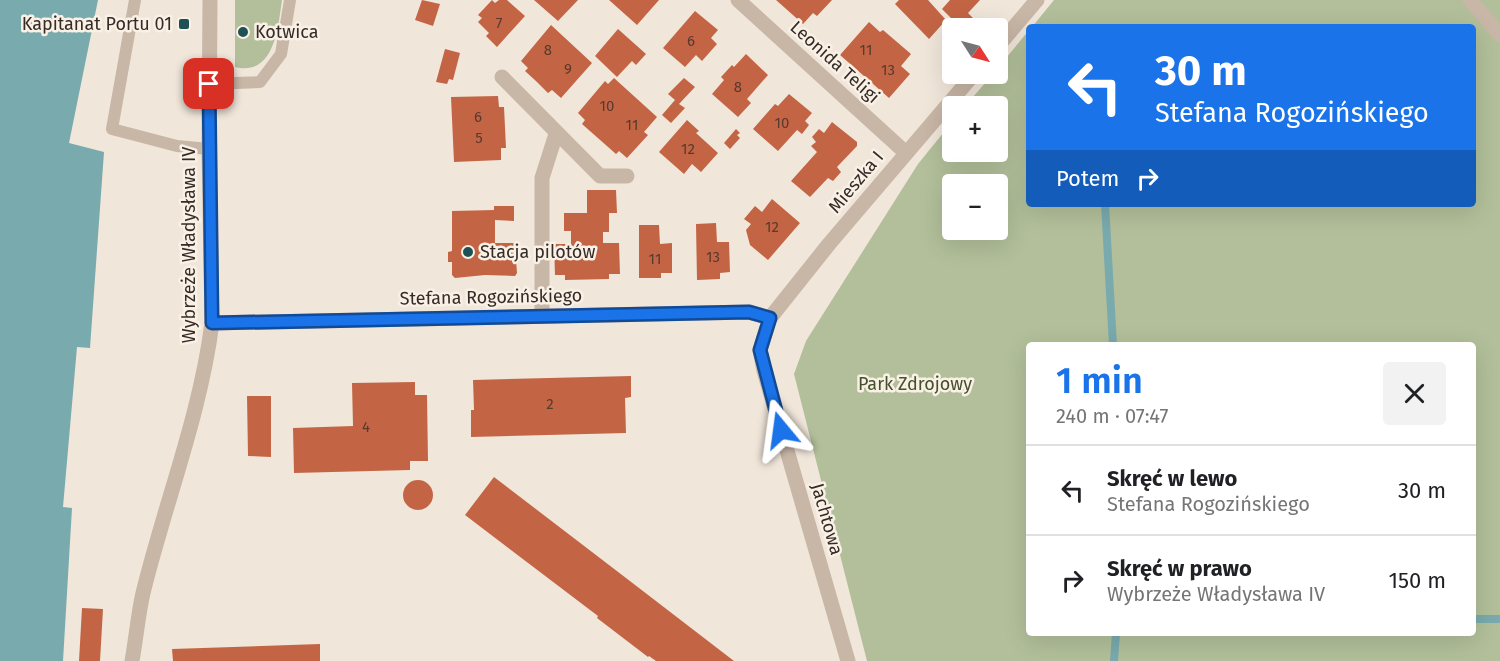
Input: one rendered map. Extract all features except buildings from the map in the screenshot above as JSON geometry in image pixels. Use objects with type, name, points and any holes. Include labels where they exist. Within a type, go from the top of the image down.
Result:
[{"type":"street","name":"Wybrzeże Władysława IV","points":[[132,661],[143,595],[198,400],[212,323],[208,149],[210,0]]},
{"type":"street","name":"Leonida Teligi","points":[[738,0],[906,153]]},
{"type":"street","points":[[1008,34],[1037,0]]},
{"type":"street","points":[[1470,0],[1500,34]]},
{"type":"street","points":[[502,77],[600,176],[627,176]]},
{"type":"street","name":"Mieszka I","points":[[770,318],[829,244],[965,84]]},
{"type":"street","points":[[542,316],[542,178],[556,134]]},
{"type":"street","name":"Stefana Rogozińskiego","points":[[212,323],[749,312],[770,318]]},
{"type":"street","name":"Jachtowa","points":[[770,318],[760,350],[764,371],[848,661]]},
{"type":"lane","points":[[135,0],[112,129],[177,146],[208,149]]},
{"type":"lane","points":[[209,84],[260,82],[281,54],[290,0]]},
{"type":"green space","points":[[235,0],[282,0],[279,23],[272,47],[259,64],[248,68],[235,67]]},
{"type":"green space","name":"Park Zdrojowy","points":[[1054,0],[1500,0],[1500,661],[867,661],[794,374],[806,341],[918,164],[942,134],[942,162],[1008,162],[1008,96],[974,96],[984,84],[1008,84],[1008,56],[1026,34],[1026,207],[1476,207],[1476,24],[1034,24]]},
{"type":"water","points":[[0,0],[98,0],[69,143],[104,152],[90,348],[77,347],[63,507],[72,508],[63,661],[0,661]]},
{"type":"waterway","points":[[1105,207],[1113,342]]},
{"type":"waterway","points":[[1476,619],[1500,619]]},
{"type":"waterway","points":[[1114,661],[1116,636]]},
{"type":"place","name":"Kapitanat Portu 01","points":[[184,24]]},
{"type":"place","name":"Kotwica","points":[[243,32]]},
{"type":"place","name":"Stacja pilotów","points":[[468,252]]},
{"type":"route","points":[[209,84],[208,149],[212,323],[749,312],[770,318],[760,350],[781,430]]}]
